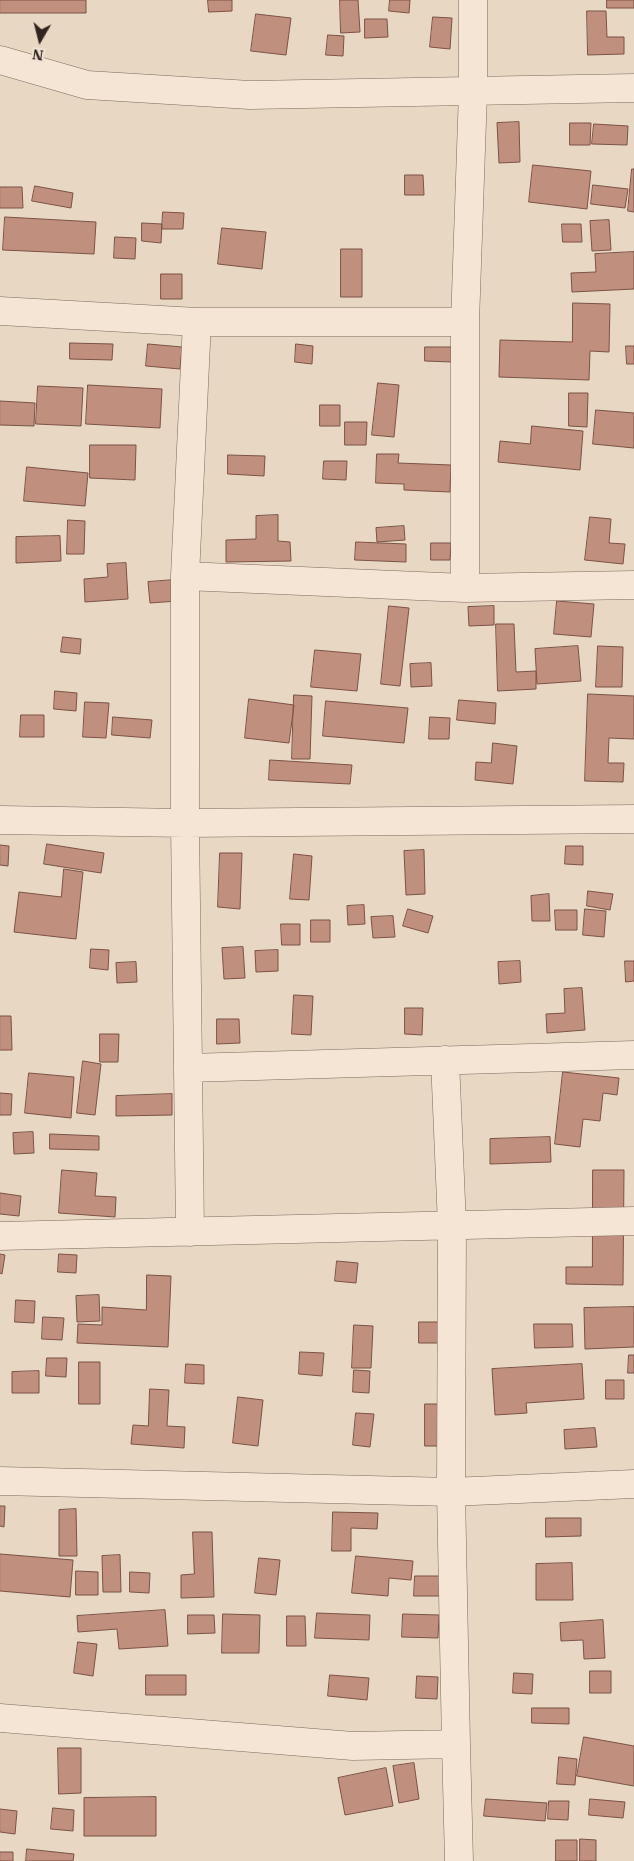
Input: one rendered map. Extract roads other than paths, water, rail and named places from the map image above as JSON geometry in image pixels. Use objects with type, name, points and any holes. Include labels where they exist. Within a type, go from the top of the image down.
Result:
[{"type":"street","points":[[466,588],[465,322],[473,92],[473,0]]},
{"type":"street","points":[[0,60],[87,85],[250,96],[634,88]]},
{"type":"street","points":[[0,310],[197,322],[465,322]]},
{"type":"street","points":[[190,1232],[185,823],[185,576],[197,322]]},
{"type":"street","points":[[185,576],[466,588],[634,585]]},
{"type":"street","points":[[0,820],[185,823],[634,819]]},
{"type":"street","points":[[188,1068],[634,1055]]},
{"type":"street","points":[[445,1060],[452,1225],[450,1492],[459,1861]]},
{"type":"street","points":[[0,1236],[634,1221]]},
{"type":"street","points":[[0,1481],[450,1492],[634,1484]]},
{"type":"street","points":[[0,1718],[353,1746],[456,1744]]}]
